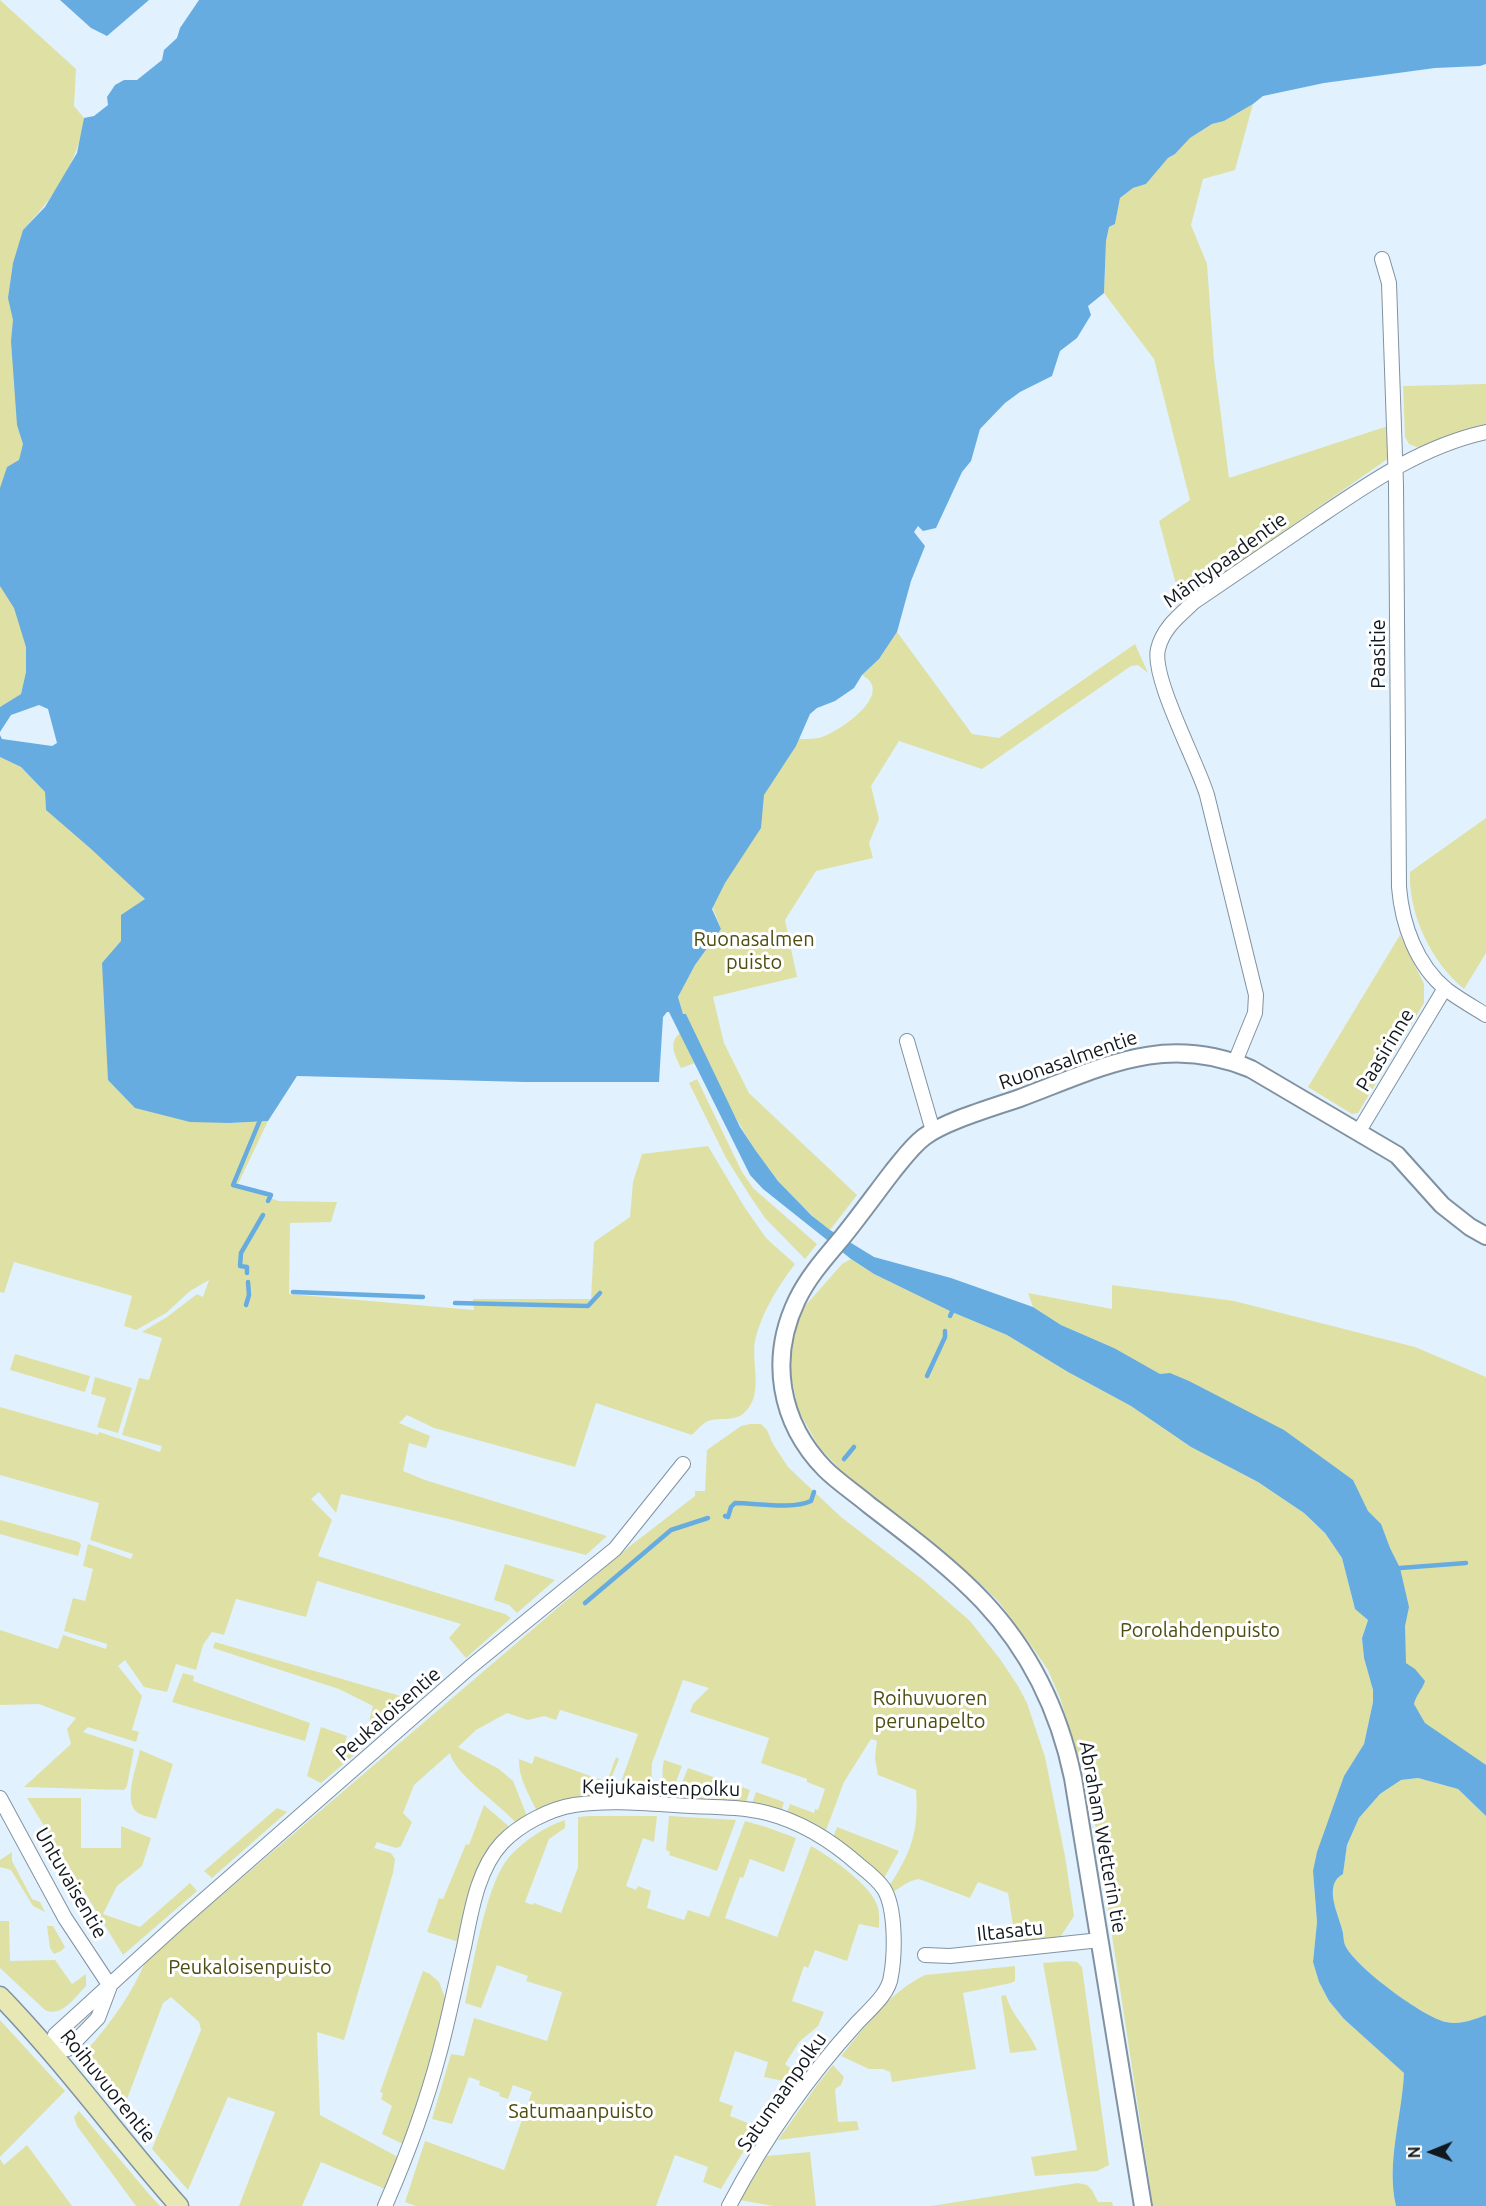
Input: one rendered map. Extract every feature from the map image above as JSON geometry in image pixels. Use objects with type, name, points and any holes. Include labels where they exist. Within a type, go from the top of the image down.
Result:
[{"type":"main road","name":"Roihuvuorentie","points":[[0,1996],[51,2051],[179,2206]]},
{"type":"street","name":"Paasitie","points":[[1382,259],[1389,283],[1395,467],[1399,887],[1403,915],[1413,945],[1431,974],[1445,988],[1486,1015]]},
{"type":"street","name":"Mäntypaadentie","points":[[1235,1062],[1255,1013],[1256,995],[1207,795],[1200,771],[1159,674],[1158,648],[1171,623],[1194,602],[1395,467],[1469,435],[1486,432]]},
{"type":"street","name":"Paasirinne","points":[[1359,1131],[1445,988]]},
{"type":"street","points":[[907,1041],[933,1131]]},
{"type":"street","name":"Ruonasalmentie","points":[[785,1331],[797,1299],[828,1254],[923,1137],[933,1131],[1132,1058],[1178,1052],[1202,1054],[1235,1062],[1251,1069],[1359,1131],[1404,1160],[1442,1204],[1470,1227],[1486,1236]]},
{"type":"street","name":"Abraham Wetterin tie","points":[[785,1331],[780,1368],[784,1399],[788,1414],[813,1456],[827,1471],[976,1594],[1013,1636],[1040,1678],[1055,1711],[1067,1750],[1143,2206]]},
{"type":"street","name":"Peukaloisentie","points":[[51,2051],[68,2049],[98,2018],[110,1986],[196,1907],[469,1668],[615,1549],[683,1464]]},
{"type":"street","name":"Untuvaisentie","points":[[0,1798],[65,1918],[110,1986]]},
{"type":"street","name":"Keijukaistenpolku","points":[[385,2206],[408,2151],[430,2086],[475,1898],[489,1861],[501,1844],[512,1834],[555,1810],[573,1805],[602,1803],[745,1809],[768,1814],[807,1828],[849,1856],[884,1889],[892,1914],[891,1975]]},
{"type":"street","name":"Iltasatu","points":[[925,1955],[950,1956],[1100,1940]]},
{"type":"street","name":"Satumaanpolku","points":[[729,2206],[806,2084],[887,1988],[891,1975]]},
{"type":"green space","points":[[0,0],[76,69],[74,106],[84,118],[77,149],[62,179],[54,193],[23,230],[40,242],[26,672],[21,694],[0,707]]},
{"type":"green space","points":[[1253,104],[1235,170],[1203,179],[1191,225],[1207,264],[1214,361],[1229,478],[1388,426],[1389,458],[1181,603],[1159,521],[1190,500],[1154,359],[1104,293],[1106,241],[1109,227],[1115,224],[1120,198],[1133,188],[1146,184],[1168,158],[1190,138],[1212,124],[1224,121]]},
{"type":"green space","points":[[1486,384],[1486,426],[1451,435],[1419,448],[1409,444],[1405,437],[1403,386]]},
{"type":"green space","name":"Ruonasalmen puisto","points":[[897,632],[972,734],[999,738],[1135,644],[1148,673],[1138,665],[1131,666],[982,769],[899,741],[871,786],[879,819],[869,843],[873,858],[816,871],[785,920],[797,977],[713,997],[724,1043],[749,1093],[857,1195],[830,1230],[780,1183],[761,1158],[728,1104],[686,1014],[683,1014],[678,997],[695,965],[721,929],[703,883],[799,739],[819,738],[830,733],[852,719],[869,701],[873,691],[871,683],[862,675],[879,659]]},
{"type":"green space","points":[[0,757],[21,767],[45,792],[46,810],[63,804],[145,900],[231,1123],[268,1121],[238,1184],[278,1201],[337,1202],[331,1222],[290,1223],[289,1294],[474,1310],[473,1299],[591,1299],[594,1242],[630,1217],[633,1182],[642,1154],[708,1146],[766,1238],[795,1264],[782,1282],[761,1321],[755,1341],[756,1378],[751,1405],[736,1417],[706,1422],[692,1435],[596,1403],[575,1467],[434,1428],[407,1415],[399,1423],[430,1436],[426,1448],[409,1443],[403,1471],[425,1480],[607,1536],[586,1555],[453,1520],[341,1494],[336,1513],[319,1492],[311,1499],[332,1520],[318,1556],[505,1614],[511,1618],[466,1658],[449,1638],[461,1624],[317,1581],[306,1617],[236,1599],[224,1635],[212,1632],[203,1645],[196,1670],[176,1664],[167,1692],[144,1687],[125,1660],[118,1666],[142,1696],[132,1730],[139,1732],[136,1742],[88,1727],[83,1732],[134,1749],[127,1786],[124,1790],[24,1787],[71,1744],[67,1729],[76,1718],[39,1704],[0,1705],[0,1630],[58,1649],[63,1635],[106,1649],[107,1644],[64,1631],[73,1598],[85,1601],[93,1569],[83,1566],[88,1544],[131,1559],[133,1554],[90,1540],[99,1503],[0,1475],[0,1407],[98,1435],[99,1432],[160,1452],[162,1446],[122,1435],[139,1378],[149,1380],[162,1338],[142,1332],[167,1317],[197,1294],[203,1297],[209,1280],[190,1291],[166,1313],[136,1330],[124,1326],[132,1296],[14,1262],[4,1293],[0,1292]]},
{"type":"green space","points":[[1486,818],[1486,953],[1464,989],[1442,966],[1424,936],[1413,904],[1410,872]]},
{"type":"green space","points":[[1400,935],[1424,984],[1424,1003],[1358,1113],[1352,1114],[1308,1087]]},
{"type":"green space","points":[[680,1033],[695,1063],[681,1068],[673,1046]]},
{"type":"green space","points":[[697,1079],[742,1172],[753,1188],[817,1244],[805,1259],[765,1218],[726,1158],[689,1083]]},
{"type":"green space","name":"Porolahdenpuisto","points":[[851,1259],[874,1274],[1007,1335],[1131,1406],[1191,1447],[1258,1482],[1304,1513],[1325,1533],[1342,1558],[1355,1609],[1368,1619],[1362,1638],[1364,1658],[1373,1690],[1373,1702],[1364,1744],[1344,1776],[1313,1871],[1317,1922],[1313,1962],[1319,1982],[1329,2001],[1344,2019],[1405,2073],[1394,2156],[1393,2189],[1396,2206],[1153,2206],[1091,1797],[1060,1698],[1048,1670],[999,1602],[976,1580],[850,1480],[819,1447],[798,1410],[790,1369],[790,1345],[798,1320],[806,1305],[842,1264]]},
{"type":"green space","points":[[1112,1285],[1234,1301],[1415,1347],[1486,1377],[1486,1783],[1415,1723],[1386,1575],[1114,1348],[1061,1325],[1033,1307],[1028,1293],[1112,1309]]},
{"type":"green space","points":[[15,1354],[90,1376],[85,1392],[10,1370]]},
{"type":"green space","points":[[95,1377],[132,1388],[118,1433],[97,1427],[106,1398],[91,1394]]},
{"type":"green space","points":[[761,1424],[767,1430],[788,1467],[841,1517],[923,1580],[970,1621],[1018,1686],[1027,1703],[1045,1757],[1065,1856],[1074,1916],[1061,1936],[1016,1945],[1008,1893],[978,1882],[970,1898],[919,1879],[891,1893],[888,1888],[908,1853],[915,1830],[916,1790],[878,1775],[875,1758],[877,1741],[871,1739],[844,1782],[825,1833],[786,1815],[790,1804],[814,1813],[815,1809],[818,1810],[825,1789],[807,1782],[807,1779],[761,1763],[769,1738],[690,1712],[693,1704],[709,1688],[683,1680],[652,1763],[651,1798],[615,1799],[638,1734],[560,1710],[556,1720],[544,1716],[528,1720],[507,1713],[476,1730],[458,1747],[499,1769],[513,1781],[527,1816],[517,1824],[469,1780],[453,1761],[450,1753],[414,1785],[403,1813],[412,1822],[401,1846],[396,1848],[377,1842],[374,1848],[391,1853],[395,1859],[393,1873],[344,2040],[317,2032],[320,2115],[398,2157],[385,2189],[321,2162],[302,2206],[239,2206],[275,2112],[228,2097],[188,2190],[152,2149],[201,2030],[199,2022],[171,1997],[163,2003],[123,2110],[90,2067],[88,2049],[121,2007],[146,1960],[630,1546],[695,1496],[695,1491],[705,1491],[707,1450],[741,1426]]},
{"type":"green space","points":[[0,1520],[79,1542],[81,1545],[78,1556],[0,1534]]},
{"type":"green space","points":[[505,1564],[555,1580],[517,1613],[509,1605],[494,1600]]},
{"type":"green space","points":[[215,1642],[415,1702],[382,1731],[369,1722],[373,1706],[339,1689],[213,1648]]},
{"type":"green space","points":[[183,1673],[194,1676],[193,1681],[310,1723],[305,1741],[172,1702]]},
{"type":"green space","points":[[321,1727],[347,1736],[345,1742],[356,1746],[361,1730],[374,1738],[321,1783],[307,1776]]},
{"type":"green space","points":[[140,1750],[173,1764],[156,1819],[138,1813],[131,1801],[132,1784]]},
{"type":"green space","points":[[535,1756],[607,1782],[616,1757],[619,1759],[603,1799],[537,1811],[525,1786],[519,1766],[519,1759],[532,1764]]},
{"type":"green space","points":[[664,1760],[682,1766],[670,1798],[667,1798],[664,1784]]},
{"type":"green space","points":[[688,1768],[716,1778],[709,1799],[676,1798]]},
{"type":"green space","points":[[1418,1778],[1458,1789],[1486,1816],[1486,2015],[1461,2022],[1446,2022],[1422,2011],[1376,1979],[1363,1967],[1345,1945],[1333,1900],[1334,1885],[1343,1874],[1347,1845],[1359,1818],[1380,1794],[1401,1780]]},
{"type":"green space","points":[[722,1780],[750,1790],[745,1805],[715,1800]]},
{"type":"green space","points":[[756,1792],[784,1802],[781,1812],[751,1806]]},
{"type":"green space","points":[[27,1798],[81,1798],[81,1848],[121,1848],[121,1826],[151,1838],[142,1866],[117,1886],[103,1914],[140,1927],[190,1883],[197,1891],[123,1955]]},
{"type":"green space","points":[[484,1805],[512,1829],[495,1845],[459,1942],[427,1932],[439,1898],[443,1899],[466,1844],[469,1845]]},
{"type":"green space","points":[[277,1808],[287,1812],[212,1878],[204,1871]]},
{"type":"green space","name":"Satumaanpuisto","points":[[657,1816],[654,1842],[643,1838],[626,1886],[636,1890],[638,1886],[651,1891],[647,1908],[684,1920],[688,1910],[709,1917],[745,1821],[796,1838],[784,1872],[750,1859],[743,1878],[740,1877],[725,1918],[777,1937],[811,1846],[838,1864],[867,1889],[878,1908],[879,1928],[859,1924],[847,1961],[815,1950],[808,1968],[804,1966],[792,2001],[824,2012],[818,2026],[799,2042],[785,2064],[795,2072],[788,2082],[764,2077],[768,2062],[735,2051],[719,2101],[733,2106],[730,2116],[758,2127],[721,2189],[703,2182],[708,2167],[675,2155],[656,2206],[416,2206],[405,2202],[425,2141],[504,2170],[532,2092],[513,2085],[508,2099],[499,2096],[500,2093],[479,2085],[480,2081],[469,2077],[452,2124],[432,2119],[451,2054],[464,2056],[474,2018],[547,2041],[562,1992],[526,1981],[528,1976],[497,1965],[481,2008],[465,2003],[486,1909],[506,1861],[533,1836],[565,1820],[565,1828],[549,1839],[525,1902],[561,1913],[578,1867],[578,1817]]},
{"type":"green space","points":[[669,1816],[736,1820],[717,1871],[669,1855],[670,1852],[666,1850]]},
{"type":"green space","points":[[837,1827],[899,1851],[883,1880],[833,1838]]},
{"type":"green space","points":[[12,1852],[12,1861],[32,1899],[40,1902],[45,1912],[33,1906],[11,1870],[0,1867],[0,1860]]},
{"type":"green space","points":[[0,1921],[9,1921],[10,1961],[55,1960],[72,1984],[86,1974],[86,1986],[63,2009],[51,2012],[45,2010],[0,1968]]},
{"type":"green space","points":[[47,1926],[53,1926],[65,1947],[54,1954],[50,1948]]},
{"type":"green space","points":[[1077,1962],[1082,1967],[1109,2165],[1097,2171],[1035,2176],[1031,2157],[1077,2150],[1043,1963]]},
{"type":"green space","points":[[1015,1966],[1015,1981],[963,1993],[976,2069],[892,2082],[890,2072],[883,2069],[869,2069],[841,2056],[889,2000],[925,1975]]},
{"type":"green space","points":[[423,1971],[439,1982],[446,2000],[434,2050],[403,2144],[382,2134],[392,2106],[381,2099],[383,2093],[380,2092]]},
{"type":"green space","points":[[1006,1995],[1037,2050],[1010,2053],[1001,1996]]},
{"type":"green space","points":[[0,2020],[65,2091],[0,2157]]},
{"type":"green space","points":[[833,2065],[844,2077],[841,2085],[835,2089],[838,2122],[857,2121],[859,2130],[778,2140],[817,2085]]},
{"type":"green space","points":[[79,2111],[160,2206],[136,2206],[77,2126],[74,2117]]},
{"type":"green space","points":[[27,2145],[72,2206],[0,2206],[0,2159],[4,2165]]},
{"type":"green space","points":[[810,2152],[816,2206],[773,2206],[740,2200],[767,2156]]},
{"type":"green space","points":[[1078,2183],[1087,2185],[1098,2202],[1112,2202],[1113,2206],[931,2206]]},
{"type":"water","points":[[60,0],[149,0],[107,36],[91,28]]},
{"type":"water","points":[[199,0],[1486,0],[1486,64],[1435,68],[1324,83],[1263,96],[1224,121],[1212,124],[1190,138],[1168,158],[1146,184],[1133,188],[1120,198],[1115,224],[1109,227],[1106,241],[1104,293],[1088,306],[1091,315],[1077,338],[1060,351],[1052,376],[1020,392],[1005,403],[980,429],[971,461],[962,472],[936,528],[923,531],[918,526],[914,532],[925,546],[911,581],[897,632],[879,659],[862,675],[854,688],[810,714],[796,746],[764,795],[761,828],[725,883],[712,909],[721,929],[695,965],[678,997],[683,1014],[686,1014],[740,1127],[778,1181],[811,1215],[830,1230],[874,1257],[951,1278],[1033,1307],[1061,1325],[1114,1348],[1160,1374],[1170,1373],[1189,1381],[1284,1430],[1353,1480],[1368,1511],[1381,1524],[1400,1568],[1409,1607],[1405,1626],[1406,1663],[1415,1669],[1425,1681],[1414,1704],[1425,1723],[1486,1765],[1486,1816],[1458,1789],[1418,1778],[1401,1780],[1380,1794],[1359,1818],[1347,1845],[1343,1874],[1334,1885],[1335,1907],[1346,1947],[1376,1979],[1407,2002],[1436,2018],[1451,2023],[1486,2015],[1486,2206],[1396,2206],[1393,2189],[1394,2156],[1404,2073],[1344,2019],[1329,2001],[1319,1982],[1313,1962],[1317,1922],[1313,1871],[1317,1852],[1344,1776],[1364,1744],[1373,1702],[1373,1690],[1364,1658],[1362,1638],[1368,1620],[1355,1609],[1342,1558],[1325,1533],[1304,1513],[1258,1482],[1191,1447],[1131,1406],[1007,1335],[952,1312],[874,1274],[851,1259],[763,1189],[750,1175],[669,1012],[663,1017],[659,1082],[525,1082],[297,1076],[268,1121],[230,1123],[190,1122],[135,1108],[108,1080],[102,963],[121,941],[121,915],[145,899],[46,810],[45,792],[21,767],[0,757],[0,735],[2,739],[52,746],[57,743],[48,709],[39,705],[11,715],[0,732],[0,707],[21,694],[26,672],[26,647],[14,608],[0,586],[0,488],[7,467],[19,460],[23,444],[17,425],[11,341],[13,320],[8,298],[13,263],[23,230],[45,207],[77,153],[84,118],[94,116],[108,105],[107,97],[115,85],[124,80],[137,80],[162,60],[164,50],[177,38],[180,28]]},
{"type":"waterway","points":[[260,1120],[233,1185],[271,1195],[268,1201]]},
{"type":"waterway","points":[[247,1273],[247,1267],[240,1266],[241,1253],[263,1215]]},
{"type":"waterway","points":[[246,1305],[249,1295],[248,1282]]},
{"type":"waterway","points":[[293,1292],[423,1297]]},
{"type":"waterway","points":[[455,1303],[588,1306],[600,1293]]},
{"type":"waterway","points":[[950,1316],[952,1312]]},
{"type":"waterway","points":[[927,1376],[945,1337],[945,1331]]},
{"type":"waterway","points":[[844,1459],[854,1447]]},
{"type":"waterway","points":[[725,1516],[728,1517],[735,1503],[803,1504],[811,1501],[814,1492]]},
{"type":"waterway","points":[[585,1603],[671,1530],[708,1518]]},
{"type":"waterway","points":[[1400,1568],[1466,1563]]},
{"type":"park label","name":"Roihuvuoren perunapelto","points":[[930,1710]]},
{"type":"park label","name":"Peukaloisenpuisto","points":[[250,1967]]}]
